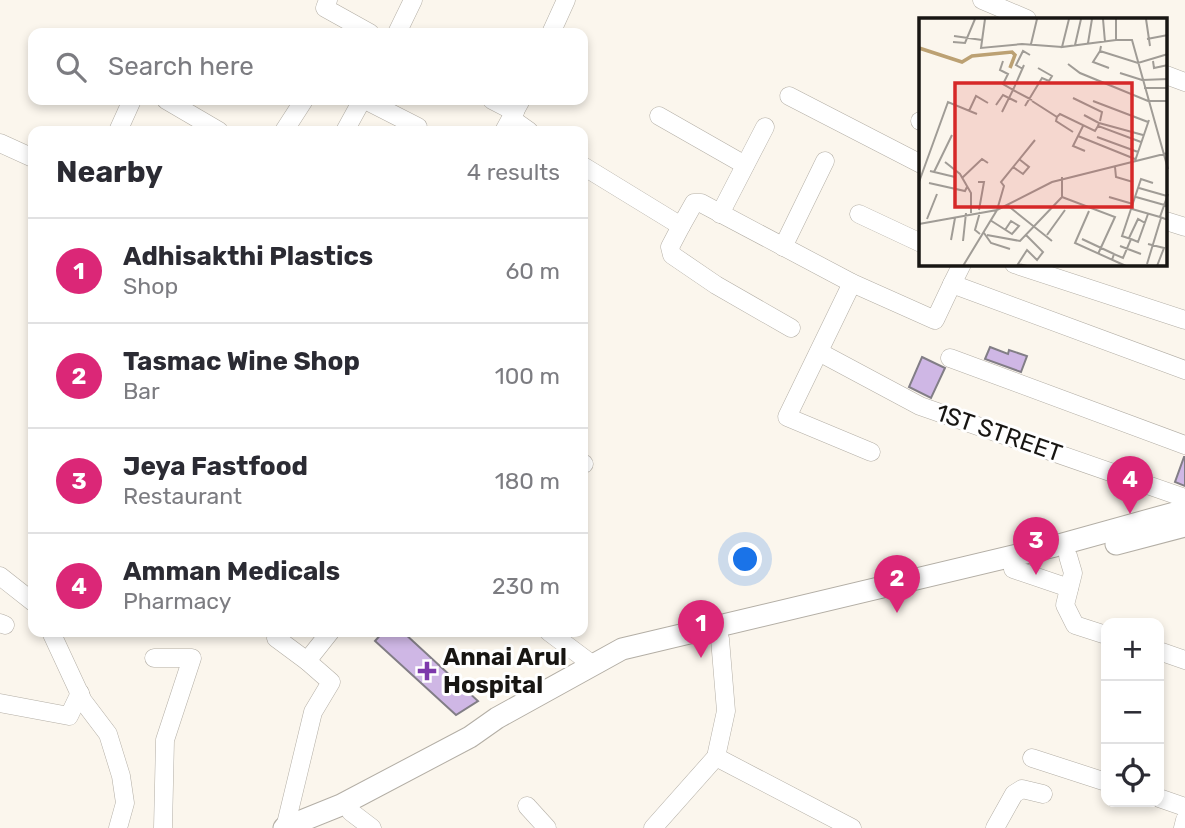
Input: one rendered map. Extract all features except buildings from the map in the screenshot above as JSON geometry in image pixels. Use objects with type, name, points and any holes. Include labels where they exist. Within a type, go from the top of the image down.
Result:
[{"type":"main road","points":[[315,828],[478,746],[609,670],[648,655],[718,633],[1185,510]]},
{"type":"main road","points":[[285,828],[341,805],[447,750],[622,649],[718,633],[1013,569],[1185,526]]},
{"type":"street","points":[[327,0],[325,8],[361,28]]},
{"type":"street","points":[[399,28],[413,0]]},
{"type":"street","points":[[553,28],[566,0]]},
{"type":"street","points":[[982,0],[1025,18]]},
{"type":"street","points":[[1168,76],[1185,82]]},
{"type":"street","points":[[789,96],[919,163]]},
{"type":"street","points":[[120,126],[130,105]]},
{"type":"street","points":[[175,105],[210,126]]},
{"type":"street","points":[[287,126],[301,105]]},
{"type":"street","points":[[348,126],[360,105]]},
{"type":"street","points":[[373,105],[416,126]]},
{"type":"street","points":[[499,105],[513,116]]},
{"type":"street","points":[[659,116],[745,166]]},
{"type":"street","points":[[720,214],[765,127]]},
{"type":"street","points":[[0,143],[28,156]]},
{"type":"street","points":[[783,247],[825,160]]},
{"type":"street","points":[[588,169],[681,226]]},
{"type":"street","points":[[791,328],[716,285],[673,255],[670,247],[694,203],[697,201],[852,283],[935,320],[961,266]]},
{"type":"street","points":[[859,214],[919,242]]},
{"type":"street","points":[[1168,222],[1185,227]]},
{"type":"street","points":[[1020,266],[1185,320]]},
{"type":"street","points":[[852,283],[787,417],[871,452]]},
{"type":"street","points":[[952,284],[1185,370]]},
{"type":"street","name":"1ST STREET","points":[[819,352],[920,406],[1185,498]]},
{"type":"street","points":[[950,358],[1185,445]]},
{"type":"street","points":[[1068,556],[1073,573],[1065,605],[1075,625],[1101,633]]},
{"type":"street","points":[[1013,569],[1069,588]]},
{"type":"street","points":[[0,576],[28,598]]},
{"type":"street","points":[[653,828],[716,757],[726,711],[718,633]]},
{"type":"street","points":[[54,637],[83,701],[108,734],[121,776],[125,803],[118,828]]},
{"type":"street","points":[[307,661],[326,637]]},
{"type":"street","points":[[556,637],[593,665]]},
{"type":"street","points":[[276,638],[331,682],[313,712],[285,828]]},
{"type":"street","points":[[1164,653],[1185,660]]},
{"type":"street","points":[[155,658],[192,658],[165,740],[163,828]]},
{"type":"street","points":[[0,703],[69,716],[80,693]]},
{"type":"street","points":[[716,757],[852,828]]},
{"type":"street","points":[[1032,758],[1101,780]]},
{"type":"street","points":[[995,828],[1014,794],[1022,789],[1043,794]]},
{"type":"street","points":[[1164,800],[1185,807]]},
{"type":"street","points":[[527,806],[547,828]]},
{"type":"street","points":[[351,812],[372,828]]},
{"type":"street","points":[[1183,828],[1185,820]]},
{"type":"place","name":"Amman Medicals","points":[[1130,514]]},
{"type":"place","name":"Jeya Fastfood","points":[[1036,575]]},
{"type":"place","name":"Tasmac Wine Shop","points":[[897,613]]},
{"type":"place","name":"Adhisakthi Plastics","points":[[701,658]]},
{"type":"place","name":"Annai Arul Hospital","points":[[427,671]]}]
